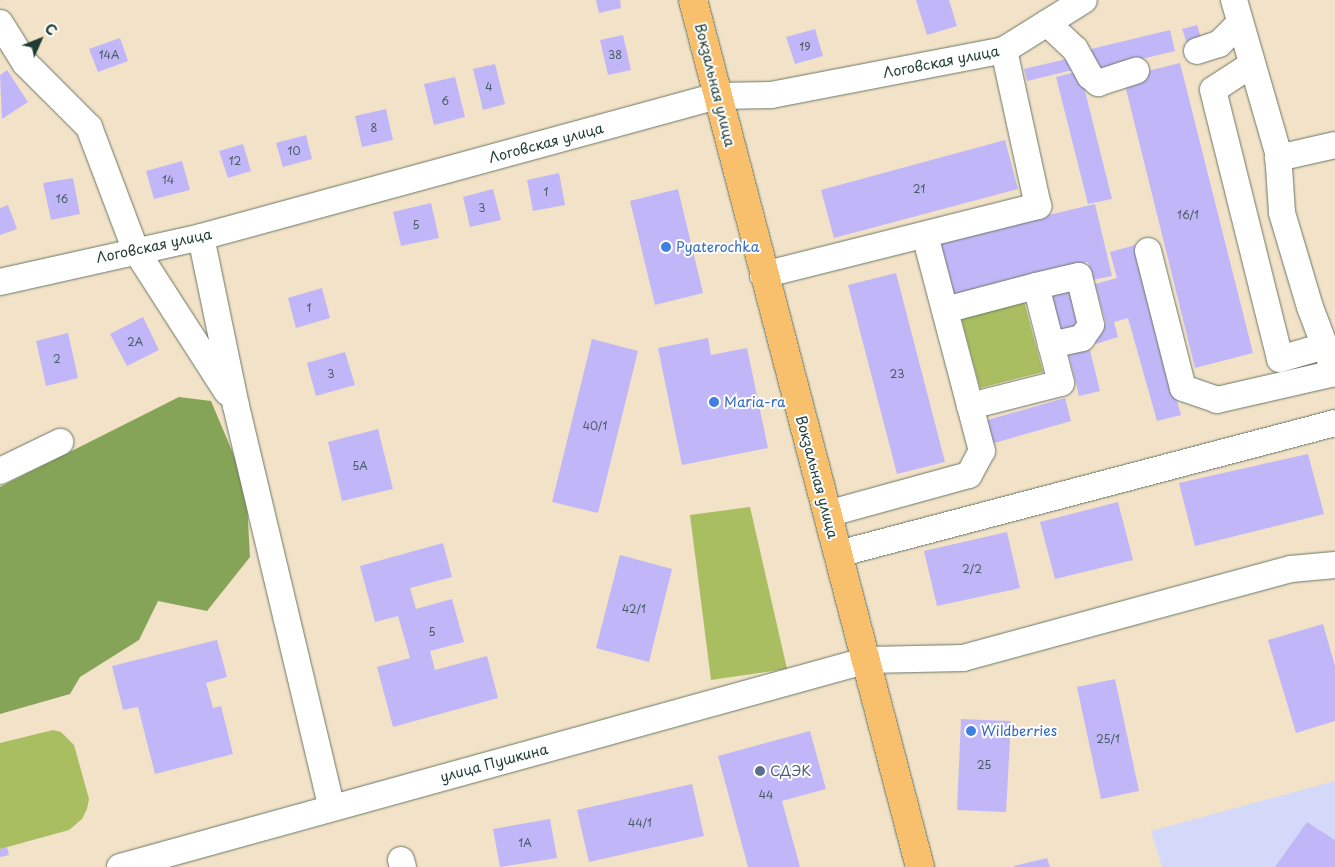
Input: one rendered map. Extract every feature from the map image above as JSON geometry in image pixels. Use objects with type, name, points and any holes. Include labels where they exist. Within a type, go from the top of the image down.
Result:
[{"type":"main road","name":"Вокзальная улица","points":[[693,0],[763,275],[868,660],[920,867]]},
{"type":"street","name":"Логовская улица","points":[[0,282],[135,250],[201,237],[717,96],[771,96],[1004,50],[1084,0]]},
{"type":"street","points":[[1197,51],[1219,44],[1237,12]]},
{"type":"street","points":[[1148,251],[1183,388],[1217,400],[1335,373],[1282,213],[1278,158],[1237,12]]},
{"type":"street","points":[[0,23],[25,63],[89,128],[135,250],[236,406]]},
{"type":"street","points":[[1047,23],[1075,49],[1090,76],[1098,82],[1136,71]]},
{"type":"street","points":[[763,275],[925,236],[1038,206],[1004,50]]},
{"type":"street","points":[[1251,65],[1213,90],[1280,359],[1325,346]]},
{"type":"street","points":[[1278,158],[1335,145]]},
{"type":"street","points":[[827,514],[969,475],[982,451],[925,236]]},
{"type":"street","points":[[201,237],[236,406],[332,808]]},
{"type":"street","points":[[944,310],[1079,276],[1091,325],[1082,338],[1051,345]]},
{"type":"street","points":[[970,406],[1061,383],[1036,286]]},
{"type":"street","points":[[838,554],[1335,423]]},
{"type":"street","points":[[0,471],[60,442]]},
{"type":"street","name":"улица Пушкина","points":[[120,867],[868,660],[963,658],[1292,569],[1335,565]]},
{"type":"shaded area","points":[[1335,781],[1335,867],[1162,867],[1151,831]]},
{"type":"green space","points":[[1024,301],[1043,372],[980,388],[961,317]]},
{"type":"green space","points":[[179,397],[211,401],[246,484],[250,557],[207,611],[158,601],[139,640],[80,677],[70,694],[0,714],[0,487]]},
{"type":"green space","points":[[750,507],[787,669],[711,680],[690,515]]},
{"type":"green space","points":[[53,730],[61,732],[74,745],[89,799],[87,809],[82,819],[69,830],[0,849],[0,743]]},
{"type":"building","points":[[596,0],[620,0],[621,8],[599,13]]},
{"type":"building","points":[[916,0],[949,0],[957,26],[927,35]]},
{"type":"building","points":[[1197,25],[1203,44],[1189,49],[1182,29]]},
{"type":"building","points":[[815,29],[823,56],[795,64],[786,37]]},
{"type":"building","points":[[1170,30],[1175,51],[1092,71],[1087,50]]},
{"type":"building","points":[[623,35],[631,70],[608,75],[600,40]]},
{"type":"building","points":[[120,38],[128,61],[98,72],[89,49]]},
{"type":"building","points":[[1075,57],[1077,69],[1027,81],[1024,69]]},
{"type":"building","points":[[1180,63],[1253,353],[1195,368],[1123,77]]},
{"type":"building","points":[[495,64],[505,104],[483,110],[473,69]]},
{"type":"building","points":[[7,70],[28,102],[2,119],[0,75]]},
{"type":"building","points":[[1080,71],[1112,199],[1088,204],[1056,77]]},
{"type":"building","points":[[455,77],[465,117],[434,125],[424,84]]},
{"type":"building","points":[[386,109],[393,140],[362,147],[355,116]]},
{"type":"building","points":[[306,135],[312,159],[283,167],[276,143]]},
{"type":"building","points":[[1005,140],[1018,189],[834,238],[821,190]]},
{"type":"building","points":[[243,144],[251,171],[228,178],[219,151]]},
{"type":"building","points":[[182,161],[190,190],[154,199],[146,171]]},
{"type":"building","points":[[559,173],[565,205],[533,211],[527,180]]},
{"type":"building","points":[[73,178],[80,214],[51,220],[43,183]]},
{"type":"building","points":[[493,189],[501,220],[470,227],[463,197]]},
{"type":"building","name":"Pyaterochka","points":[[678,189],[703,293],[655,305],[630,201]]},
{"type":"building","points":[[431,203],[439,238],[401,246],[393,212]]},
{"type":"building","points":[[1095,204],[1112,276],[1092,280],[1088,262],[952,295],[940,241]]},
{"type":"building","points":[[8,205],[17,229],[0,235],[0,208]]},
{"type":"building","points":[[1135,245],[1181,415],[1157,421],[1128,318],[1114,322],[1118,337],[1096,344],[1092,328],[1106,324],[1095,284],[1117,278],[1110,252]]},
{"type":"building","points":[[896,273],[945,462],[897,474],[848,285]]},
{"type":"building","points":[[1075,281],[1086,330],[1057,336],[1045,288]]},
{"type":"building","points":[[322,288],[330,318],[296,328],[288,298]]},
{"type":"building","points":[[143,317],[159,350],[127,366],[110,334]]},
{"type":"building","points":[[68,333],[78,378],[46,386],[36,341]]},
{"type":"building","name":"Maria-ra","points":[[708,338],[711,355],[747,348],[768,448],[682,465],[658,348]]},
{"type":"building","points":[[592,339],[638,351],[598,513],[552,502]]},
{"type":"building","points":[[1088,342],[1100,391],[1079,396],[1067,347]]},
{"type":"building","points":[[345,352],[355,385],[316,396],[307,363]]},
{"type":"building","points":[[1065,398],[1071,421],[991,444],[984,421]]},
{"type":"building","points":[[378,429],[393,489],[342,501],[328,442]]},
{"type":"building","points":[[1308,454],[1324,514],[1195,546],[1179,483]]},
{"type":"building","points":[[1118,502],[1133,560],[1055,579],[1040,522]]},
{"type":"building","points":[[1007,532],[1020,588],[937,606],[924,551]]},
{"type":"building","points":[[443,543],[452,577],[410,588],[416,609],[452,599],[464,642],[430,651],[435,670],[487,656],[498,698],[393,727],[377,667],[410,658],[398,616],[375,622],[360,566]]},
{"type":"building","points":[[620,555],[672,569],[649,662],[596,648]]},
{"type":"building","points":[[1323,624],[1335,666],[1335,721],[1296,733],[1268,640]]},
{"type":"building","points":[[217,640],[227,677],[206,683],[213,708],[221,706],[233,754],[155,774],[138,707],[123,710],[112,666]]},
{"type":"building","points":[[1115,679],[1139,791],[1101,799],[1077,687]]},
{"type":"building","points":[[961,719],[1011,721],[1006,812],[957,810]]},
{"type":"building","points":[[810,731],[826,789],[782,801],[800,867],[748,867],[718,756]]},
{"type":"building","points":[[692,784],[704,836],[589,862],[577,810]]},
{"type":"building","points":[[550,819],[557,858],[500,867],[493,829]]},
{"type":"building","points":[[1307,822],[1335,840],[1335,867],[1275,867]]},
{"type":"building","points":[[7,847],[9,855],[0,857],[0,849]]},
{"type":"building","points":[[1047,858],[1050,867],[1014,867],[1014,866]]},
{"type":"place","name":"Pyaterochka","points":[[666,247]]},
{"type":"place","name":"Maria-ra","points":[[714,402]]},
{"type":"place","name":"Wildberries","points":[[971,731]]},
{"type":"place","name":"СДЭК","points":[[760,771]]}]
